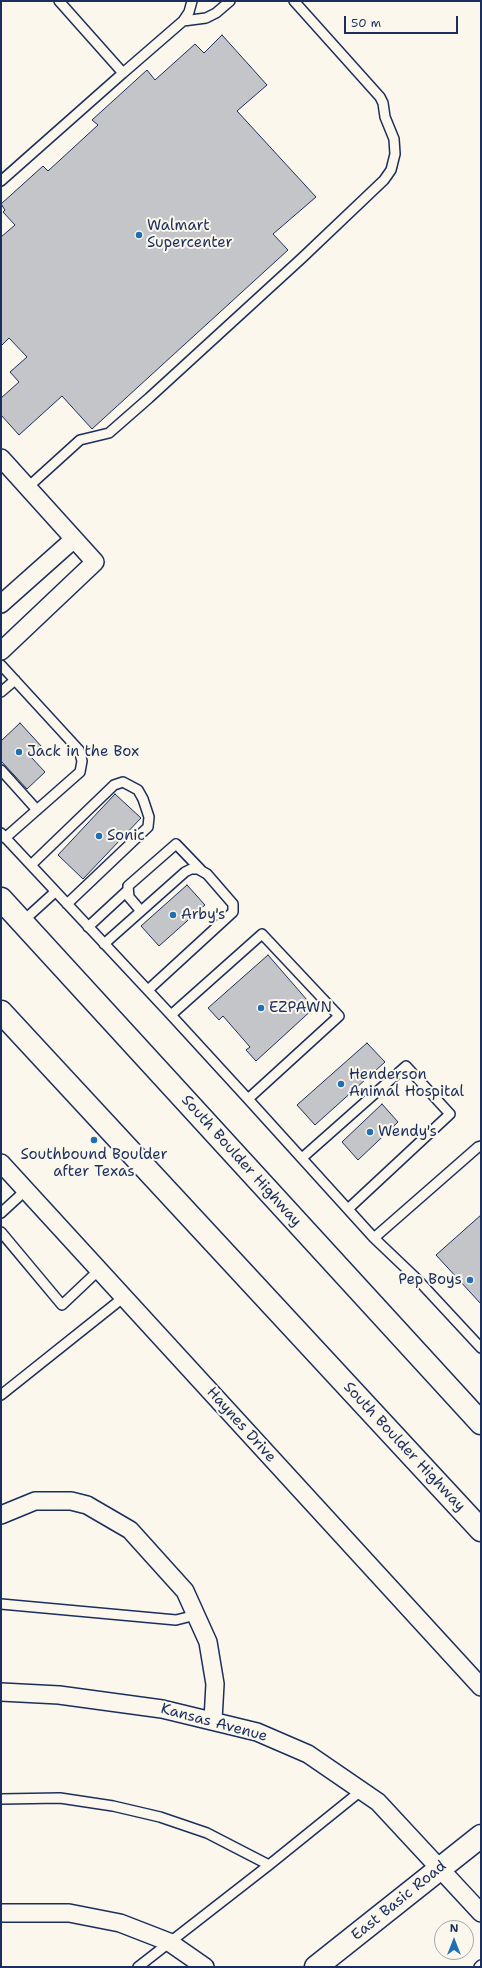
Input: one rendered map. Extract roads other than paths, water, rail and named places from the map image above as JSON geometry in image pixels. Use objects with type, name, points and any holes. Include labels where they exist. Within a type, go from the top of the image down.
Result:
[{"type":"main road","name":"South Boulder Highway","points":[[1,899],[481,1423]]},
{"type":"main road","name":"South Boulder Highway","points":[[1,1012],[481,1530]]},
{"type":"main road","name":"East Basic Road","points":[[316,1967],[481,1836]]},
{"type":"street","points":[[1,458],[95,562],[1,651]]},
{"type":"street","points":[[1,604],[74,539]]},
{"type":"street","name":"Haynes Drive","points":[[1,1163],[481,1687]]},
{"type":"street","points":[[1,1515],[35,1501],[70,1501],[87,1505],[130,1530],[185,1591],[208,1642],[215,1684],[213,1720]]},
{"type":"street","name":"Kansas Avenue","points":[[1,1692],[74,1697],[162,1709],[213,1720],[256,1732],[308,1754],[378,1802],[481,1913]]},
{"type":"street","points":[[1,1913],[69,1913],[120,1923],[169,1942],[204,1967]]},
{"type":"lane","points":[[59,1],[123,73]]},
{"type":"lane","points":[[1,181],[182,21],[189,12],[192,1]]},
{"type":"lane","points":[[182,21],[206,18],[216,13],[230,1]]},
{"type":"lane","points":[[27,488],[80,440],[108,433],[144,403],[302,258],[384,180],[391,170],[395,154],[394,139],[385,117],[383,103],[380,97],[294,1]]},
{"type":"lane","points":[[1,665],[82,755],[80,772],[37,810],[3,835],[148,990],[374,1238],[481,1348]]},
{"type":"lane","points":[[1,692],[15,680]]},
{"type":"lane","points":[[1,770],[37,810]]},
{"type":"lane","points":[[31,865],[114,785],[122,782],[138,790],[147,809],[150,822],[148,828],[67,904]]},
{"type":"lane","points":[[88,927],[128,890],[128,886],[176,844],[201,870],[207,874],[233,904],[233,912],[148,990]]},
{"type":"lane","points":[[104,944],[185,872],[191,869],[201,870]]},
{"type":"lane","points":[[128,890],[130,897],[141,911]]},
{"type":"lane","points":[[22,922],[55,892]]},
{"type":"lane","points":[[171,1015],[262,934],[339,1016],[248,1099]]},
{"type":"lane","points":[[302,1158],[406,1066],[450,1114],[348,1209]]},
{"type":"lane","points":[[374,1238],[481,1146]]},
{"type":"lane","points":[[1,1213],[26,1190]]},
{"type":"lane","points":[[1,1232],[62,1305],[99,1270]]},
{"type":"lane","points":[[1,1395],[124,1297]]},
{"type":"lane","points":[[1,1604],[176,1620],[196,1615]]},
{"type":"lane","points":[[138,1967],[270,1865],[362,1790]]},
{"type":"lane","points":[[1,1799],[60,1798],[114,1806],[160,1817],[207,1834],[270,1865]]},
{"type":"place","name":"Walmart Supercenter","points":[[139,235]]},
{"type":"place","name":"Jack in the Box","points":[[19,752]]},
{"type":"place","name":"Sonic","points":[[99,836]]},
{"type":"place","name":"Arby's","points":[[173,915]]},
{"type":"place","name":"EZPAWN","points":[[261,1008]]},
{"type":"place","name":"Henderson Animal Hospital","points":[[341,1084]]},
{"type":"place","name":"Wendy's","points":[[370,1132]]},
{"type":"place","name":"Southbound Boulder after Texas","points":[[94,1140]]},
{"type":"place","name":"Pep Boys","points":[[470,1280]]}]
